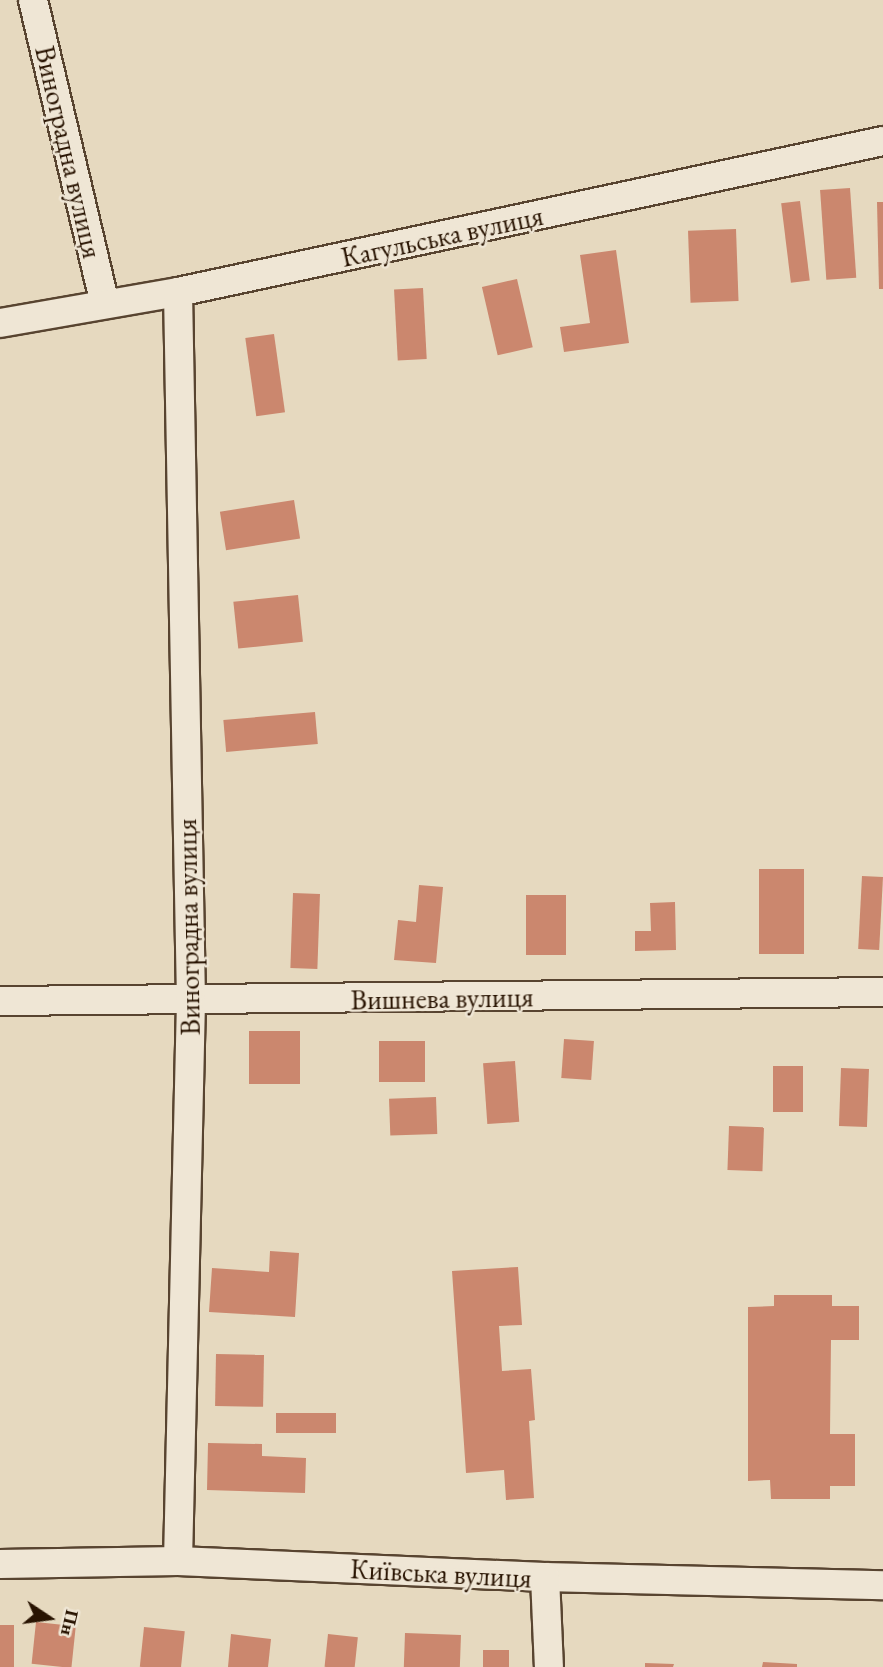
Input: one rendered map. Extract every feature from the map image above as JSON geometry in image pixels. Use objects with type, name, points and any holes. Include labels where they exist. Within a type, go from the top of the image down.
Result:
[{"type":"street","name":"Виноградна вулиця","points":[[33,0],[105,304]]},
{"type":"street","name":"Кагульська вулиця","points":[[0,323],[178,292],[883,141]]},
{"type":"street","name":"Виноградна вулиця","points":[[178,292],[191,1001],[178,1561]]},
{"type":"street","name":"Вишнева вулиця","points":[[0,1001],[883,992]]},
{"type":"street","name":"Київська вулиця","points":[[0,1564],[178,1561],[545,1577],[883,1586]]},
{"type":"street","points":[[545,1577],[549,1667]]},
{"type":"building","points":[[850,188],[856,278],[826,280],[820,190]]},
{"type":"building","points":[[800,201],[810,280],[791,283],[781,203]]},
{"type":"building","points":[[877,202],[883,202],[883,289],[879,289]]},
{"type":"building","points":[[736,229],[739,301],[691,303],[688,231]]},
{"type":"building","points":[[616,250],[629,343],[564,352],[560,327],[590,323],[580,255]]},
{"type":"building","points":[[517,279],[533,347],[498,355],[482,287]]},
{"type":"building","points":[[423,288],[427,359],[398,360],[394,290]]},
{"type":"building","points":[[274,334],[285,412],[256,416],[245,338]]},
{"type":"building","points":[[294,500],[300,539],[226,550],[220,512]]},
{"type":"building","points":[[298,595],[303,642],[238,649],[233,602]]},
{"type":"building","points":[[315,712],[318,744],[226,752],[223,720]]},
{"type":"building","points":[[759,869],[804,869],[804,954],[759,954]]},
{"type":"building","points":[[862,876],[883,877],[879,950],[858,949]]},
{"type":"building","points":[[419,885],[443,887],[436,963],[394,960],[398,920],[416,922]]},
{"type":"building","points":[[293,893],[320,894],[317,969],[290,968]]},
{"type":"building","points":[[526,895],[566,895],[566,955],[526,955]]},
{"type":"building","points":[[675,902],[676,950],[635,951],[635,931],[651,931],[650,903]]},
{"type":"building","points":[[249,1031],[300,1031],[300,1084],[249,1084]]},
{"type":"building","points":[[564,1039],[594,1041],[591,1080],[561,1078]]},
{"type":"building","points":[[379,1041],[425,1041],[425,1082],[379,1082]]},
{"type":"building","points":[[515,1061],[519,1122],[487,1124],[483,1063]]},
{"type":"building","points":[[773,1066],[803,1066],[803,1112],[773,1112]]},
{"type":"building","points":[[841,1068],[869,1069],[867,1127],[839,1126]]},
{"type":"building","points":[[436,1097],[437,1134],[390,1136],[389,1099]]},
{"type":"building","points":[[729,1126],[764,1127],[762,1171],[727,1170]]},
{"type":"building","points":[[270,1251],[299,1253],[295,1317],[209,1312],[212,1268],[269,1272]]},
{"type":"building","points":[[518,1267],[522,1325],[499,1326],[502,1371],[531,1369],[535,1420],[529,1421],[534,1498],[506,1500],[504,1470],[466,1473],[452,1271]]},
{"type":"building","points":[[774,1295],[832,1295],[832,1306],[859,1306],[859,1340],[831,1340],[830,1434],[855,1434],[855,1486],[830,1486],[830,1499],[771,1499],[770,1480],[748,1481],[748,1307],[774,1306]]},
{"type":"building","points":[[216,1354],[264,1355],[263,1407],[215,1406]]},
{"type":"building","points":[[276,1413],[336,1413],[336,1433],[276,1433]]},
{"type":"building","points":[[208,1443],[262,1444],[262,1456],[306,1458],[305,1493],[207,1490]]},
{"type":"building","points":[[36,1622],[76,1626],[71,1667],[32,1664]]},
{"type":"building","points":[[0,1625],[14,1625],[14,1667],[0,1667]]},
{"type":"building","points":[[144,1627],[185,1631],[181,1667],[140,1667]]},
{"type":"building","points":[[405,1633],[461,1635],[460,1667],[404,1667]]},
{"type":"building","points":[[231,1634],[271,1639],[268,1667],[228,1667]]},
{"type":"building","points":[[328,1634],[358,1637],[355,1667],[325,1667]]},
{"type":"building","points":[[483,1650],[509,1650],[509,1667],[483,1667]]},
{"type":"building","points":[[763,1662],[797,1664],[797,1667],[762,1667]]},
{"type":"building","points":[[645,1663],[674,1664],[673,1667],[645,1667]]}]
